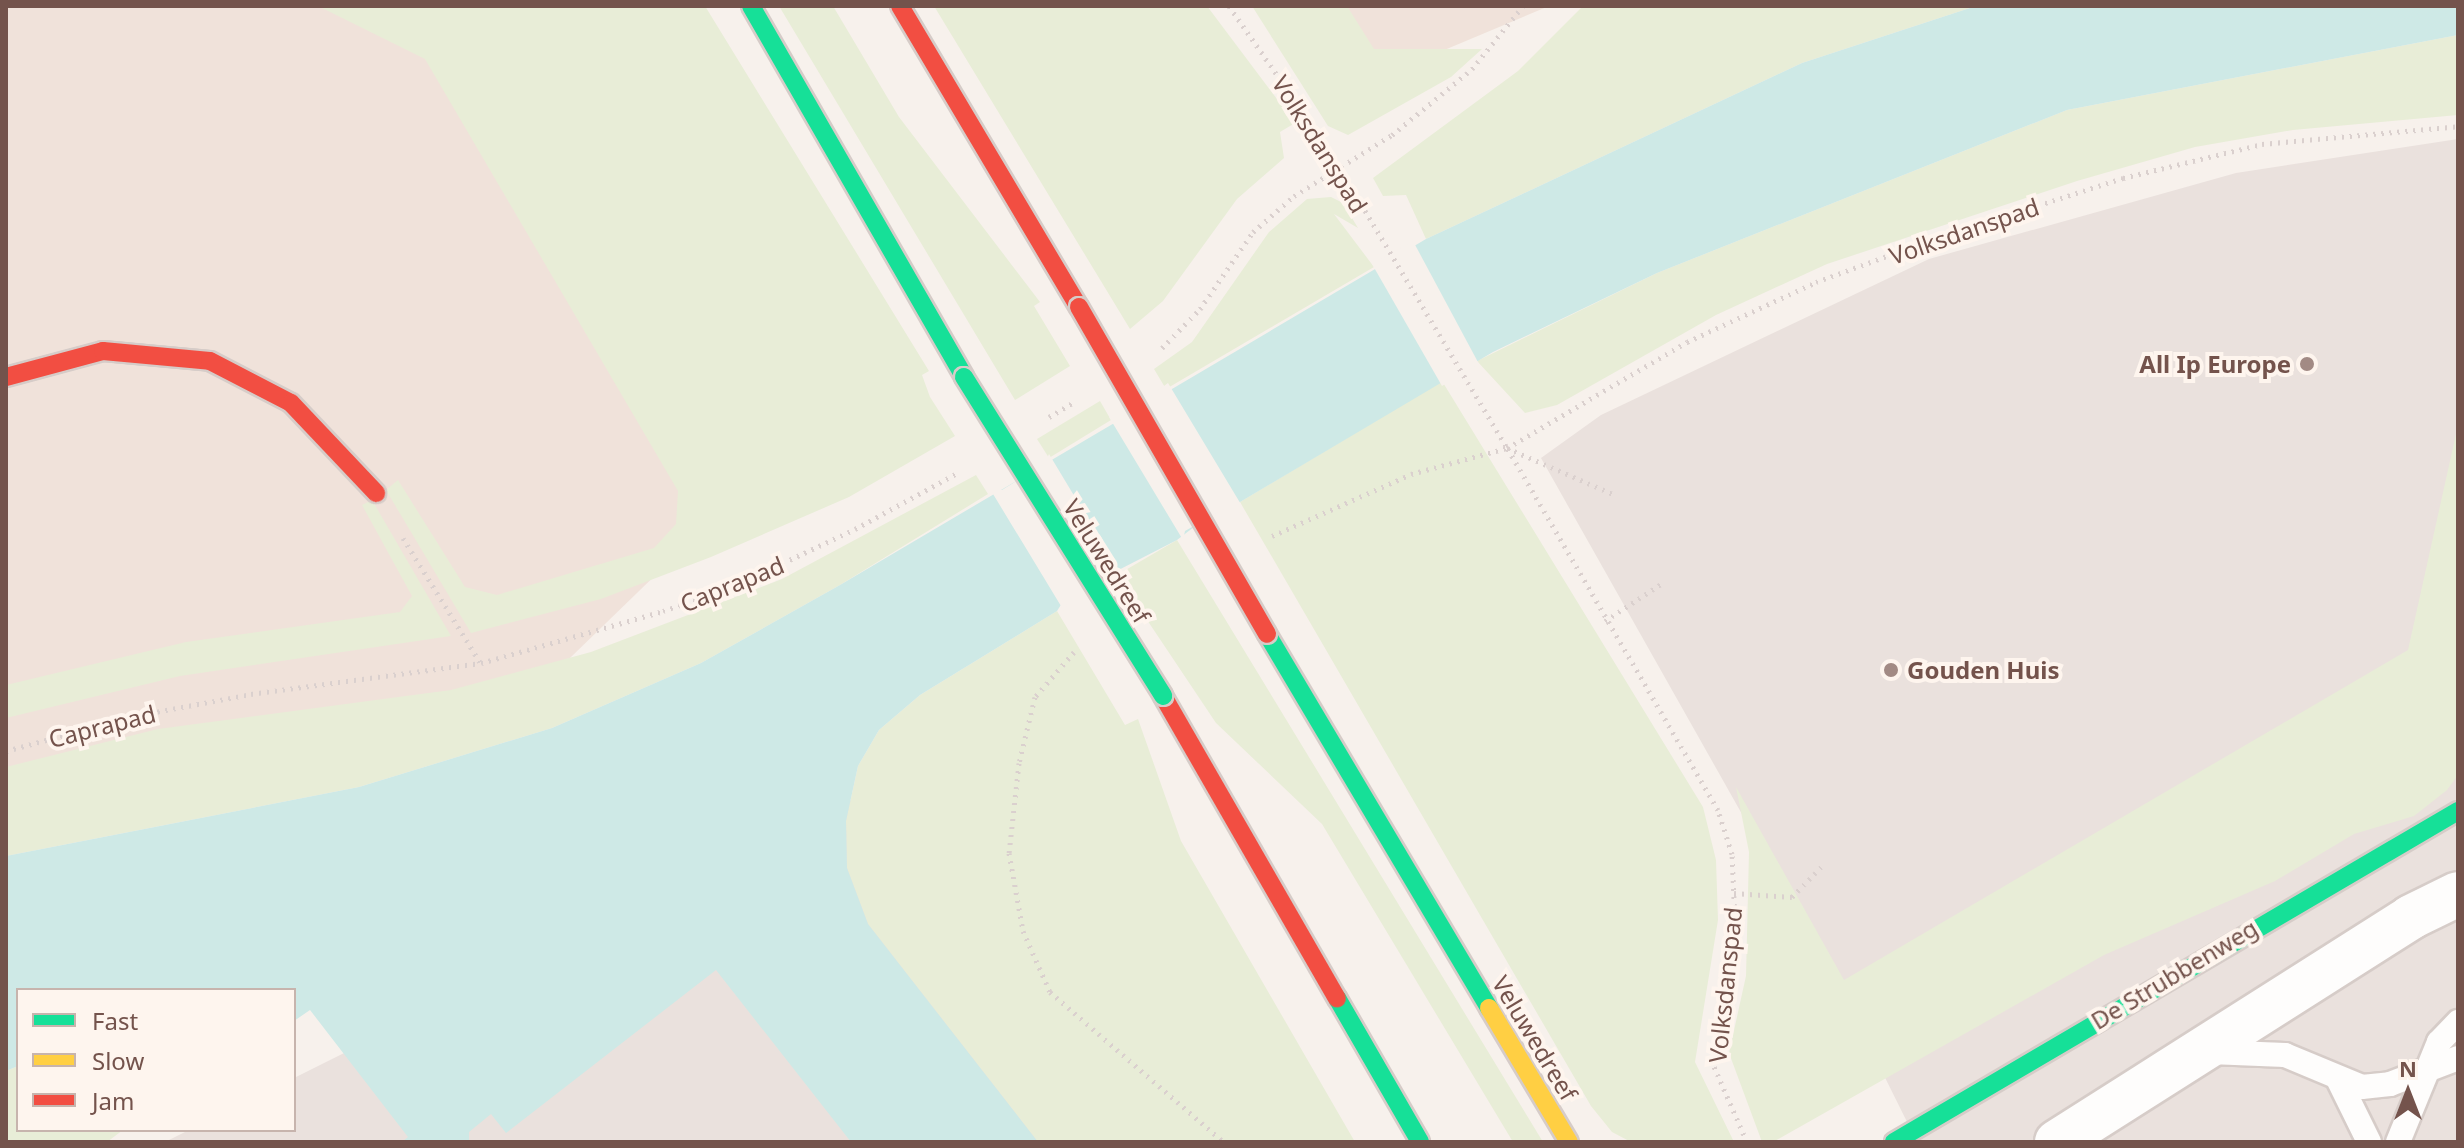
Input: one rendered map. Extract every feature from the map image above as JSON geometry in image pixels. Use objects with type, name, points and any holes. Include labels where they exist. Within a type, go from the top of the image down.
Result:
[{"type":"main road","name":"Veluwedreef","points":[[751,6],[964,377],[1163,696],[1420,1142]]},
{"type":"main road","name":"Veluwedreef","points":[[900,6],[1079,307],[1267,634],[1569,1142]]},
{"type":"main road","points":[[6,377],[103,351],[210,361],[291,403],[376,493]]},
{"type":"main road","name":"De Strubbenweg","points":[[1894,1142],[2458,811]]},
{"type":"street","points":[[2057,1142],[2204,1053],[2411,917],[2458,894]]},
{"type":"lane","points":[[2398,1142],[2439,1042],[2458,1022]]},
{"type":"lane","points":[[2204,1053],[2285,1055],[2362,1087],[2390,1084],[2458,1058]]},
{"type":"lane","points":[[2338,1079],[2369,1142]]},
{"type":"path","name":"Volksdanspad","points":[[1229,6],[1338,167],[1475,403],[1507,448],[1605,621],[1718,810],[1732,854],[1735,922],[1712,1062],[1747,1142]]},
{"type":"path","points":[[1153,354],[1200,309],[1253,232],[1338,167],[1392,135],[1472,69],[1523,6]]},
{"type":"path","name":"Volksdanspad","points":[[1507,448],[1687,342],[1816,282],[1931,240],[2123,178],[2262,144],[2458,126]]},
{"type":"path","points":[[1036,425],[1075,401]]},
{"type":"path","points":[[1507,448],[1574,472],[1615,495]]},
{"type":"path","name":"Caprapad","points":[[6,751],[236,696],[481,663],[732,587],[970,465]]},
{"type":"path","points":[[376,493],[481,663]]},
{"type":"path","points":[[1605,621],[1664,582]]},
{"type":"path","points":[[1734,893],[1792,897],[1822,866]]},
{"type":"shaded area","points":[[6,6],[602,6],[874,363],[570,658],[6,856]]},
{"type":"shaded area","points":[[1336,6],[1549,6],[1380,77]]},
{"type":"shaded area","points":[[2458,139],[2458,1142],[1917,1142],[1843,993],[1541,458],[1601,415],[1929,259],[2236,173]]},
{"type":"shaded area","points":[[1064,694],[1319,1142],[165,1142],[185,1132],[296,1132],[296,1077]]},
{"type":"green space","points":[[318,6],[705,6],[929,371],[922,375],[930,397],[955,436],[849,497],[711,557],[601,599],[471,633],[386,490],[398,480],[465,587],[497,595],[654,548],[676,524],[678,491],[425,59]]},
{"type":"green space","points":[[779,6],[833,6],[899,117],[1040,302],[1034,306],[1070,366],[1015,400]]},
{"type":"green space","points":[[934,6],[1207,6],[1295,123],[1280,132],[1284,158],[1237,199],[1163,301],[1130,329]]},
{"type":"green space","points":[[1252,6],[1347,6],[1374,49],[1482,49],[1451,77],[1348,135],[1328,126]]},
{"type":"green space","points":[[1583,6],[1976,6],[1802,63],[1426,239],[1406,195],[1383,196],[1373,178],[1518,71]]},
{"type":"green space","points":[[2458,35],[2458,115],[2293,130],[2195,147],[2077,181],[1827,264],[1716,315],[1557,405],[1525,413],[1477,361],[1657,273],[2067,110]]},
{"type":"green space","points":[[1331,197],[1343,203],[1358,228],[1334,214],[1374,267],[1166,389],[1154,369],[1192,342],[1269,232],[1307,199]]},
{"type":"green space","points":[[1442,381],[1703,807],[1716,860],[1718,920],[1695,1062],[1734,1142],[1631,1142],[1612,1132],[1591,1106],[1240,502]]},
{"type":"green space","points":[[1100,401],[1111,420],[1049,458],[1037,439]]},
{"type":"green space","points":[[2458,425],[2458,775],[2447,790],[2414,816],[2354,834],[2275,881],[2104,955],[1773,1142],[1762,1142],[1729,1053],[1746,976],[1749,852],[1736,787],[1844,980],[2408,650]]},
{"type":"green space","points":[[976,475],[988,494],[840,585],[701,663],[552,728],[359,787],[6,856],[6,767],[158,729],[451,690],[591,652],[782,579]]},
{"type":"green space","points":[[372,500],[451,636],[180,676],[6,718],[6,685],[186,642],[400,612],[412,596],[362,505]]},
{"type":"green space","points":[[1177,540],[1543,1142],[1513,1142],[1322,824],[1216,723],[1117,575]]},
{"type":"green space","points":[[1057,611],[1125,725],[1138,719],[1181,841],[1355,1142],[1038,1142],[868,924],[847,868],[846,821],[858,766],[879,730],[920,695]]},
{"type":"green space","points":[[16,1067],[16,1132],[120,1132],[107,1142],[6,1142],[6,1071]]},
{"type":"water","points":[[1976,6],[2458,6],[2458,35],[2067,110],[1657,273],[1493,352],[1235,505],[1228,501],[1177,540],[1066,597],[1057,611],[920,695],[879,730],[858,766],[846,821],[847,868],[868,924],[1038,1142],[851,1142],[716,970],[506,1133],[491,1114],[469,1132],[469,1142],[402,1142],[408,1137],[310,1010],[296,1020],[296,988],[16,988],[16,1067],[6,1071],[6,856],[359,787],[552,728],[701,663],[840,585],[1426,239],[1802,63]]},
{"type":"pier","points":[[1413,241],[1479,364],[1442,386],[1372,264]]},
{"type":"pier","points":[[1168,383],[1242,506],[1229,506],[1185,531],[1183,540],[1109,417],[1118,420]]},
{"type":"pier","points":[[1049,454],[1123,577],[1111,575],[1069,600],[1064,611],[990,489],[1002,490],[1045,463]]},
{"type":"traffic: fast","points":[[751,6],[964,377]]},
{"type":"traffic: fast","points":[[964,377],[1163,696]]},
{"type":"traffic: fast","points":[[1267,634],[1489,1008]]},
{"type":"traffic: fast","points":[[1894,1142],[2458,811]]},
{"type":"traffic: fast","points":[[1337,998],[1420,1142]]},
{"type":"traffic: slow","points":[[1489,1008],[1569,1142]]},
{"type":"traffic: jam","points":[[900,6],[1079,307]]},
{"type":"traffic: jam","points":[[1079,307],[1267,634]]},
{"type":"traffic: jam","points":[[6,377],[103,351],[210,361],[291,403],[376,493]]},
{"type":"traffic: jam","points":[[1163,696],[1337,998]]},
{"type":"place","name":"All Ip Europe","points":[[2307,364]]},
{"type":"place","name":"Gouden Huis","points":[[1891,670]]}]
